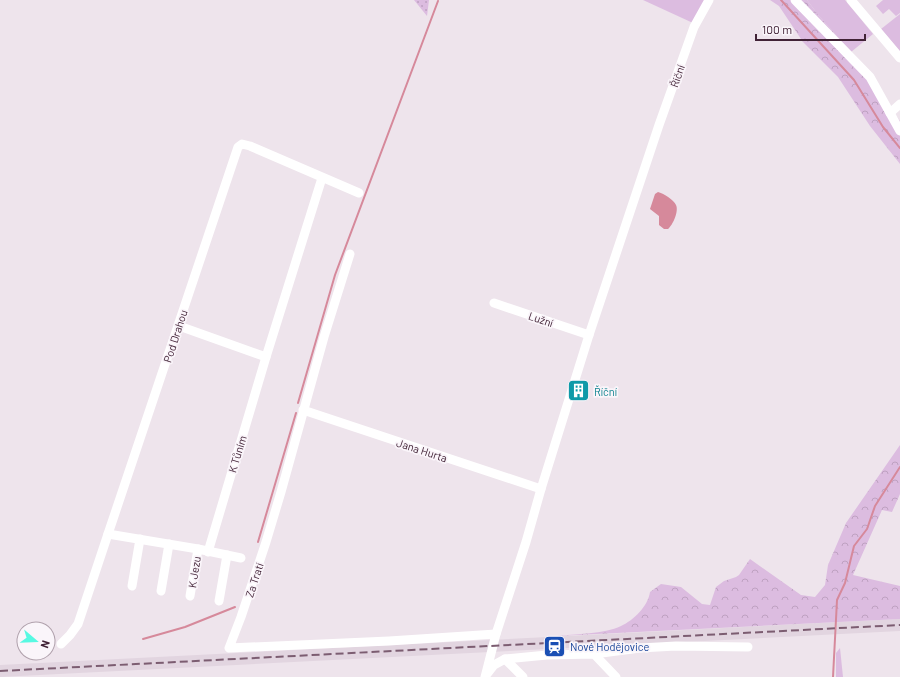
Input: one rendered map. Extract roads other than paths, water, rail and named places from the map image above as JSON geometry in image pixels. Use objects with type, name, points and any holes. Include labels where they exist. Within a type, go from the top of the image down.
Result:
[{"type":"street","name":"Říční","points":[[485,677],[496,634],[526,542],[541,488],[589,335],[659,125],[694,27],[709,0]]},
{"type":"street","points":[[796,0],[870,78],[900,131]]},
{"type":"street","points":[[851,0],[900,58]]},
{"type":"street","points":[[890,113],[900,104]]},
{"type":"street","name":"Pod Drahou","points":[[61,644],[78,624],[238,147],[242,144],[250,146],[359,193]]},
{"type":"street","name":"K Tůním","points":[[208,552],[266,357],[322,178]]},
{"type":"street","name":"Za Tratí","points":[[350,254],[324,336],[266,542],[229,648],[389,641],[496,634]]},
{"type":"street","name":"Lužní","points":[[494,303],[589,335]]},
{"type":"street","points":[[179,326],[266,357]]},
{"type":"street","name":"Jana Hurta","points":[[303,410],[541,488]]},
{"type":"street","name":"K Jezu","points":[[108,534],[198,548],[208,552],[241,558]]},
{"type":"street","points":[[132,586],[140,539]]},
{"type":"street","points":[[161,591],[169,544]]},
{"type":"street","name":"K Jezu","points":[[190,596],[198,548]]},
{"type":"street","points":[[219,601],[227,555]]},
{"type":"street","points":[[485,677],[494,665],[505,659],[547,655],[594,654],[640,648],[676,646],[748,647]]},
{"type":"street","points":[[594,654],[616,677]]},
{"type":"street","points":[[505,659],[523,677]]},
{"type":"waterway","points":[[781,0],[854,80],[883,127],[900,148]]},
{"type":"waterway","points":[[298,403],[335,275],[438,1]]},
{"type":"waterway","points":[[258,542],[296,413]]},
{"type":"waterway","points":[[833,677],[837,600],[845,583],[854,546],[867,529],[875,506],[900,467]]},
{"type":"waterway","points":[[143,639],[185,627],[235,607]]},
{"type":"railway","points":[[0,671],[900,625]]},
{"type":"place","name":"Říční","points":[[578,391]]},
{"type":"place","name":"Nové Hodějovice","points":[[554,646]]}]
